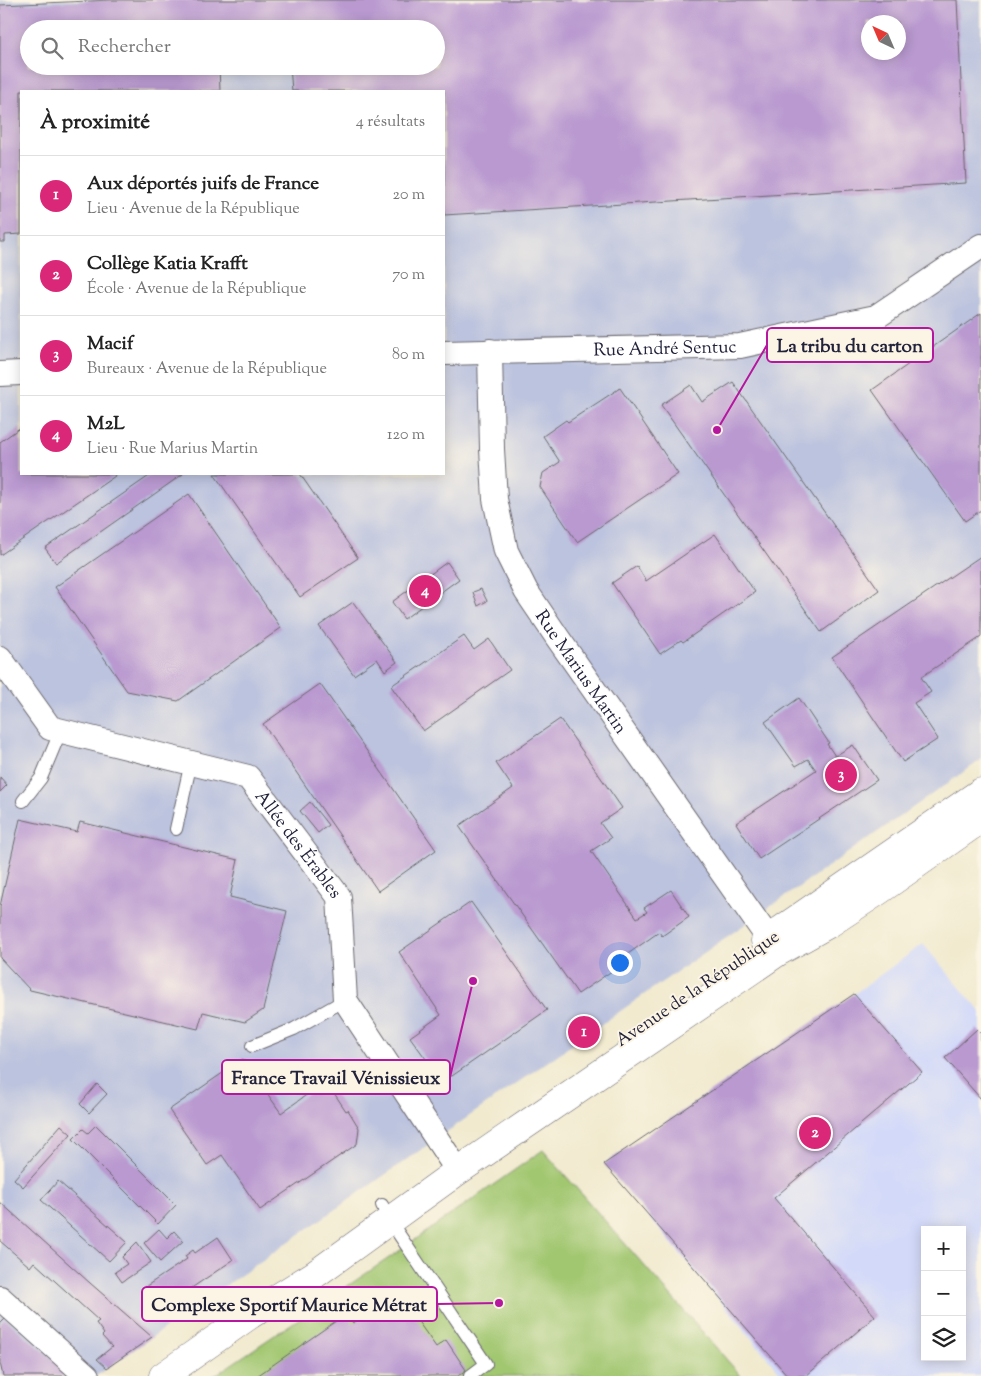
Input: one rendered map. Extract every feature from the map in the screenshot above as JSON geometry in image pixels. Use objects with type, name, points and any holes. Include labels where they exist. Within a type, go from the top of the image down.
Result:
[{"type":"main road","name":"Avenue de la République","points":[[163,1376],[250,1314],[314,1275],[386,1213],[454,1164],[773,945],[981,792]]},
{"type":"main road","name":"Avenue de la République","points":[[773,945],[830,923],[981,819]]},
{"type":"street","name":"Rue André Sentuc","points":[[445,353],[740,346],[876,317],[981,246]]},
{"type":"street","name":"Rue Marius Martin","points":[[490,351],[492,449],[496,499],[506,551],[526,591],[557,637],[773,945]]},
{"type":"street","points":[[0,374],[20,373]]},
{"type":"street","name":"Allée des Érables","points":[[0,658],[50,728],[248,777],[339,897],[345,1000]]},
{"type":"street","points":[[345,1000],[454,1164]]},
{"type":"street","points":[[0,1298],[87,1376]]},
{"type":"lane","points":[[23,801],[41,778],[61,730]]},
{"type":"lane","points":[[176,829],[191,762]]},
{"type":"lane","points":[[252,1046],[294,1029],[345,1000]]},
{"type":"lane","points":[[386,1213],[486,1364],[470,1376]]},
{"type":"shaded area","points":[[0,0],[981,0],[981,760],[96,1376],[0,1376]]},
{"type":"shaded area","points":[[923,944],[981,1012],[981,1376],[783,1376],[604,1164],[854,994]]},
{"type":"green space","points":[[543,1150],[741,1376],[214,1376],[392,1256]]},
{"type":"building","points":[[111,0],[957,0],[966,183],[445,215],[445,90],[292,90],[291,75],[445,75],[445,20],[20,20],[20,75],[219,75],[220,90],[20,90],[20,234],[5,235],[5,242],[0,242],[0,5]]},
{"type":"building","points":[[981,313],[981,510],[965,521],[872,390]]},
{"type":"building","points":[[733,382],[879,590],[821,632],[661,405],[691,385],[702,402]]},
{"type":"building","points":[[620,388],[678,474],[577,542],[540,487],[543,473],[560,462],[543,436]]},
{"type":"building","points":[[20,428],[20,475],[115,476],[0,555],[0,442]]},
{"type":"building","points":[[151,475],[182,475],[56,563],[45,548]]},
{"type":"building","points":[[215,475],[301,475],[358,558],[300,597]]},
{"type":"building","points":[[189,494],[281,628],[178,701],[127,691],[55,587]]},
{"type":"building","points":[[715,534],[755,592],[683,642],[681,640],[660,654],[612,583],[637,566],[646,581]]},
{"type":"building","points":[[981,556],[981,637],[921,677],[931,692],[914,703],[938,739],[903,762],[832,657]]},
{"type":"building","points":[[447,562],[459,579],[404,619],[392,602]]},
{"type":"building","points":[[481,589],[487,601],[478,606],[473,592]]},
{"type":"building","points":[[353,602],[397,662],[385,671],[377,659],[354,675],[319,626]]},
{"type":"building","points":[[464,636],[474,650],[489,639],[510,670],[423,731],[391,686]]},
{"type":"building","points":[[320,684],[436,850],[378,891],[263,724]]},
{"type":"building","points":[[799,698],[829,743],[827,744],[835,756],[853,745],[877,780],[759,859],[736,823],[816,770],[808,759],[796,766],[765,722]]},
{"type":"building","points":[[560,719],[622,808],[600,823],[611,838],[591,851],[637,918],[647,912],[644,908],[671,890],[689,917],[662,936],[659,932],[625,956],[628,960],[578,994],[459,826],[513,788],[496,763]]},
{"type":"building","points":[[0,777],[7,785],[0,792]]},
{"type":"building","points":[[310,802],[328,825],[318,833],[300,811]]},
{"type":"building","points":[[20,819],[77,832],[80,822],[238,860],[230,897],[287,911],[263,1010],[245,1022],[203,1012],[198,1029],[30,990],[0,958],[0,906]]},
{"type":"building","points":[[471,902],[547,1010],[452,1076],[437,1074],[410,1037],[441,1015],[399,952]]},
{"type":"building","points":[[854,994],[922,1072],[774,1198],[875,1316],[806,1376],[788,1376],[604,1164]]},
{"type":"building","points":[[977,1029],[981,1033],[981,1099],[945,1058]]},
{"type":"building","points":[[243,1059],[281,1113],[326,1081],[359,1128],[357,1144],[260,1210],[222,1155],[207,1165],[169,1110]]},
{"type":"building","points":[[97,1084],[107,1094],[89,1113],[80,1104]]},
{"type":"building","points":[[61,1125],[71,1134],[23,1187],[14,1179]]},
{"type":"building","points":[[96,1125],[176,1205],[158,1224],[73,1139],[83,1129],[88,1133]]},
{"type":"building","points":[[58,1181],[127,1242],[109,1261],[41,1200]]},
{"type":"building","points":[[0,1202],[152,1337],[107,1368],[97,1359],[112,1347],[102,1336],[104,1334],[96,1323],[99,1321],[34,1262],[30,1267],[0,1241]]},
{"type":"building","points":[[159,1229],[167,1238],[174,1231],[183,1241],[160,1262],[144,1243]]},
{"type":"building","points":[[218,1237],[233,1260],[156,1312],[142,1289],[187,1259],[185,1256],[193,1250],[195,1253]]},
{"type":"building","points":[[137,1242],[151,1262],[122,1282],[115,1272],[127,1264],[122,1257]]},
{"type":"building","points":[[398,1293],[436,1347],[446,1340],[466,1370],[458,1376],[257,1376],[346,1314],[353,1323]]},
{"type":"building","points":[[5,1319],[73,1376],[3,1376],[0,1363],[0,1324]]},
{"type":"place","name":"La tribu du carton","points":[[717,430]]},
{"type":"place","name":"M2L","points":[[425,591]]},
{"type":"place","name":"Macif","points":[[841,775]]},
{"type":"place","name":"France Travail Vénissieux","points":[[473,981]]},
{"type":"place","name":"Aux déportés juifs de France","points":[[584,1032]]},
{"type":"place","name":"Collège Katia Krafft","points":[[815,1133]]},
{"type":"place","name":"Complexe Sportif Maurice Métrat","points":[[499,1303]]}]
